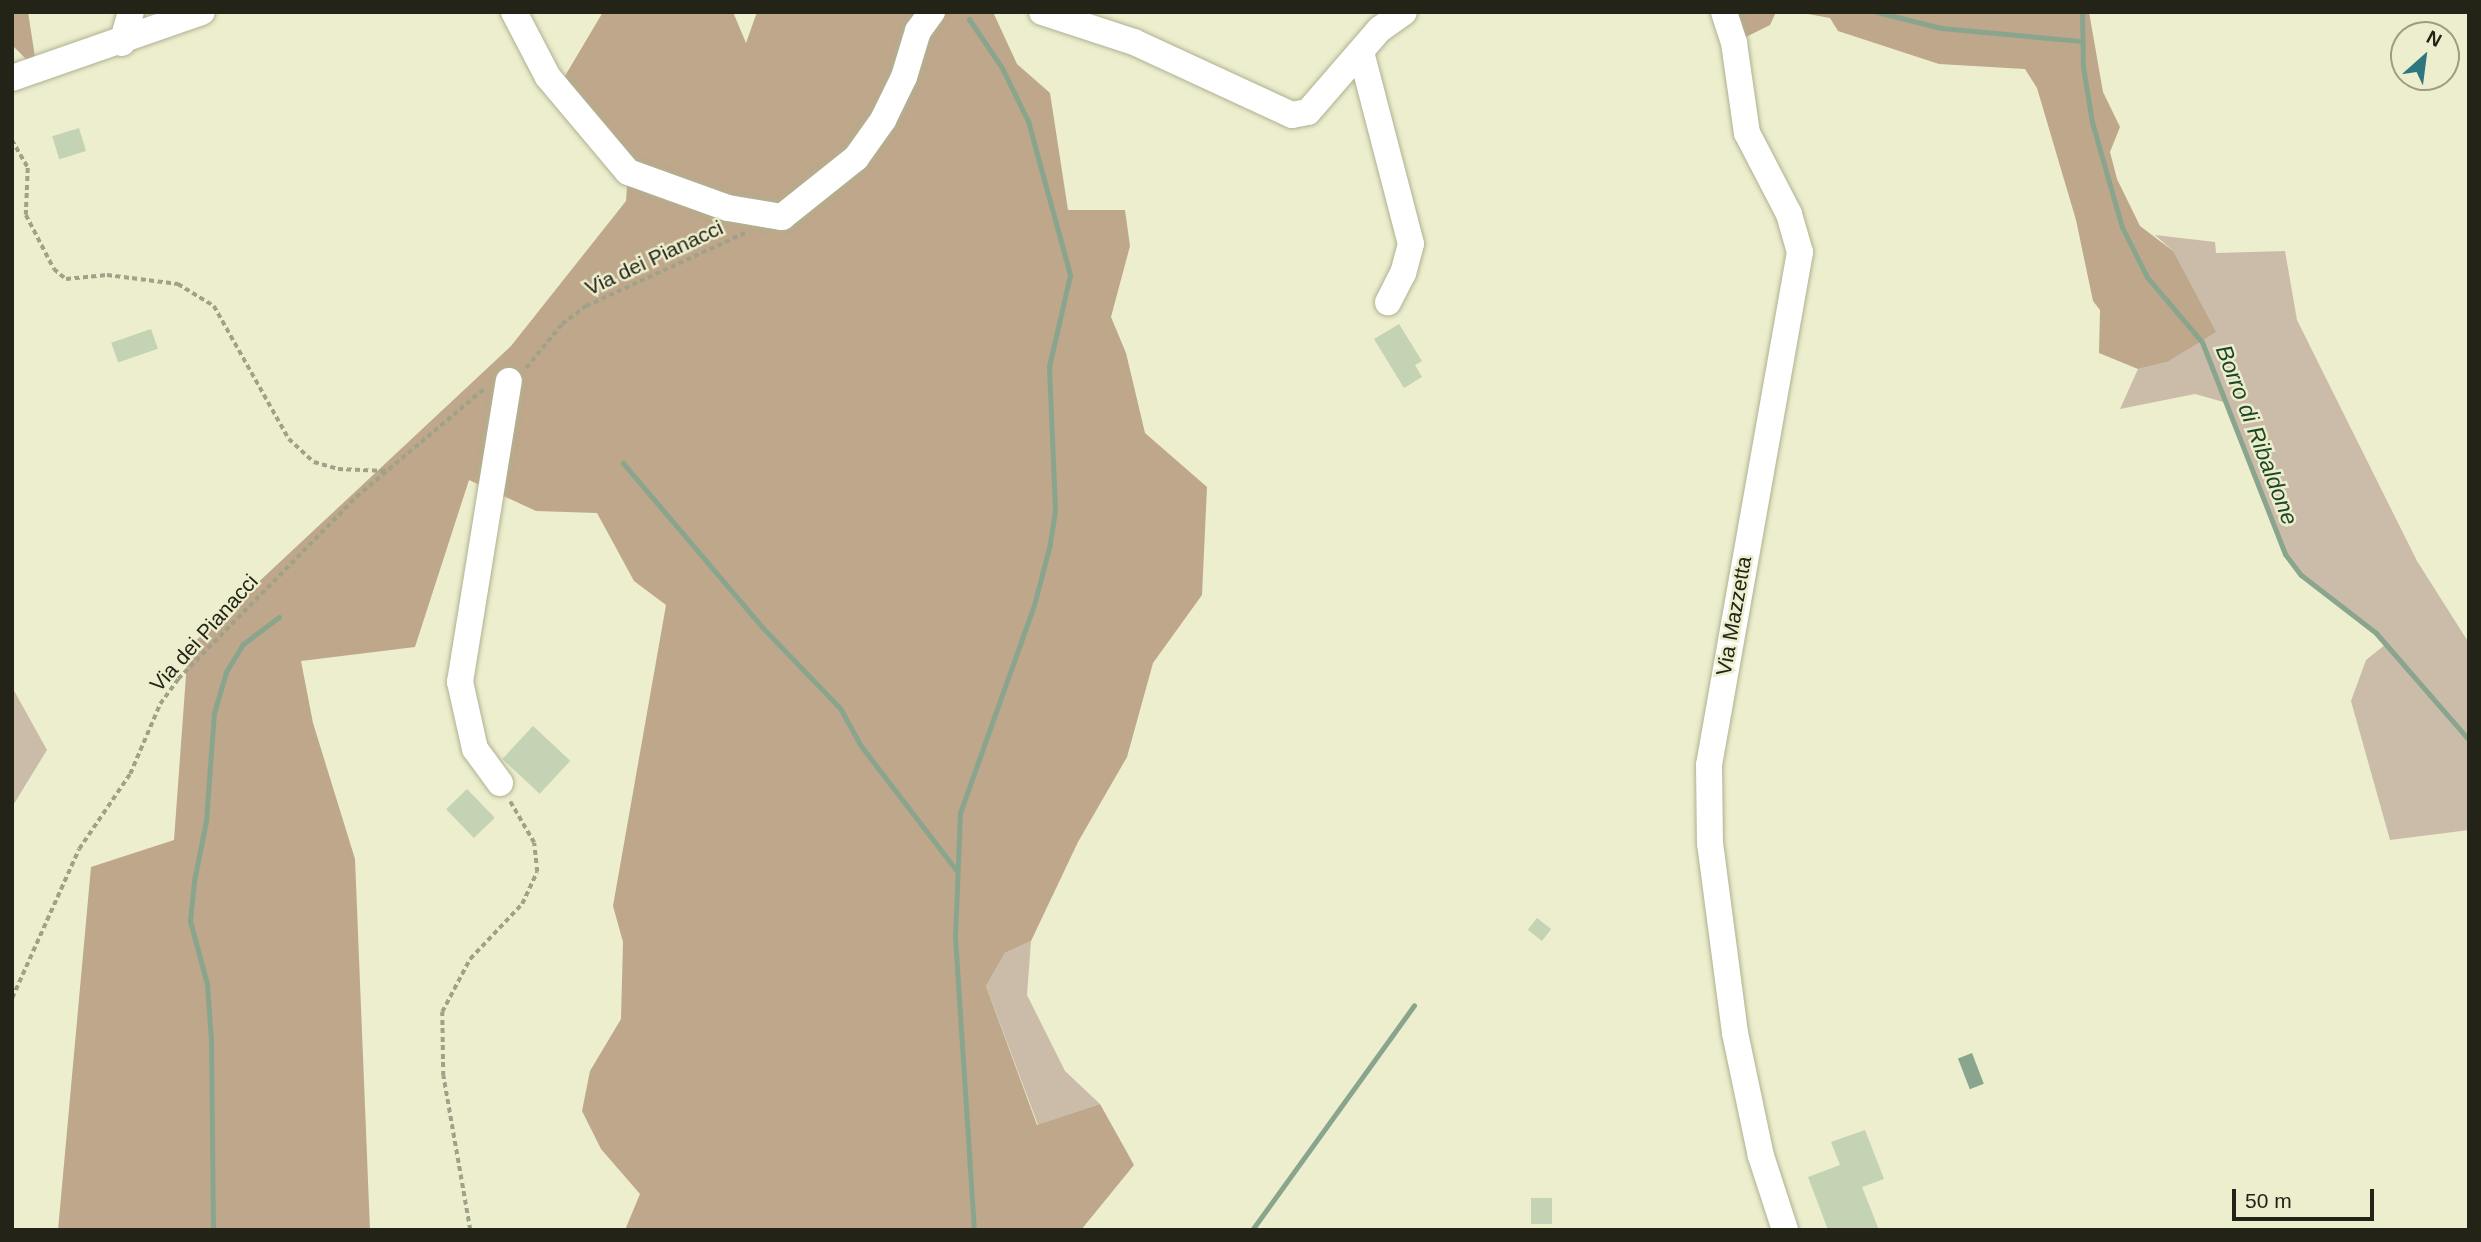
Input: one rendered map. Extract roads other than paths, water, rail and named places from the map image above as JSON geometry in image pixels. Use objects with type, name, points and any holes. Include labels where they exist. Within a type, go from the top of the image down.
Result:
[{"type":"street","points":[[122,44],[131,12]]},
{"type":"street","points":[[12,78],[122,44],[202,12]]},
{"type":"street","points":[[514,12],[548,77],[628,172],[728,208],[782,217],[856,158],[883,120],[904,77],[918,32],[932,12]]},
{"type":"street","points":[[1042,12],[1146,47],[1292,115],[1308,112],[1361,52],[1376,21],[1404,12]]},
{"type":"street","name":"Via Mazzetta","points":[[1724,12],[1734,43],[1747,133],[1789,214],[1800,251],[1709,765],[1710,843],[1735,1033],[1761,1156],[1785,1230]]},
{"type":"street","points":[[1361,52],[1410,244],[1403,274],[1388,302]]},
{"type":"street","points":[[500,783],[475,749],[460,682],[509,381]]},
{"type":"waterway","points":[[1877,12],[1941,28],[2082,41]]},
{"type":"waterway","name":"Borro di Ribaldone","points":[[2082,12],[2083,67],[2092,122],[2122,227],[2147,277],[2202,342],[2285,554],[2301,575],[2376,633],[2469,740]]},
{"type":"waterway","points":[[969,19],[1002,68],[1028,121],[1070,275],[1049,367],[1055,511],[1050,544],[1034,605],[960,813],[955,937],[974,1230]]},
{"type":"waterway","points":[[623,463],[762,627],[840,708],[861,746],[956,870]]},
{"type":"waterway","points":[[213,1230],[211,1040],[207,984],[190,921],[194,881],[206,821],[214,713],[226,672],[243,644],[279,617]]},
{"type":"waterway","points":[[1252,1230],[1414,1005]]}]
